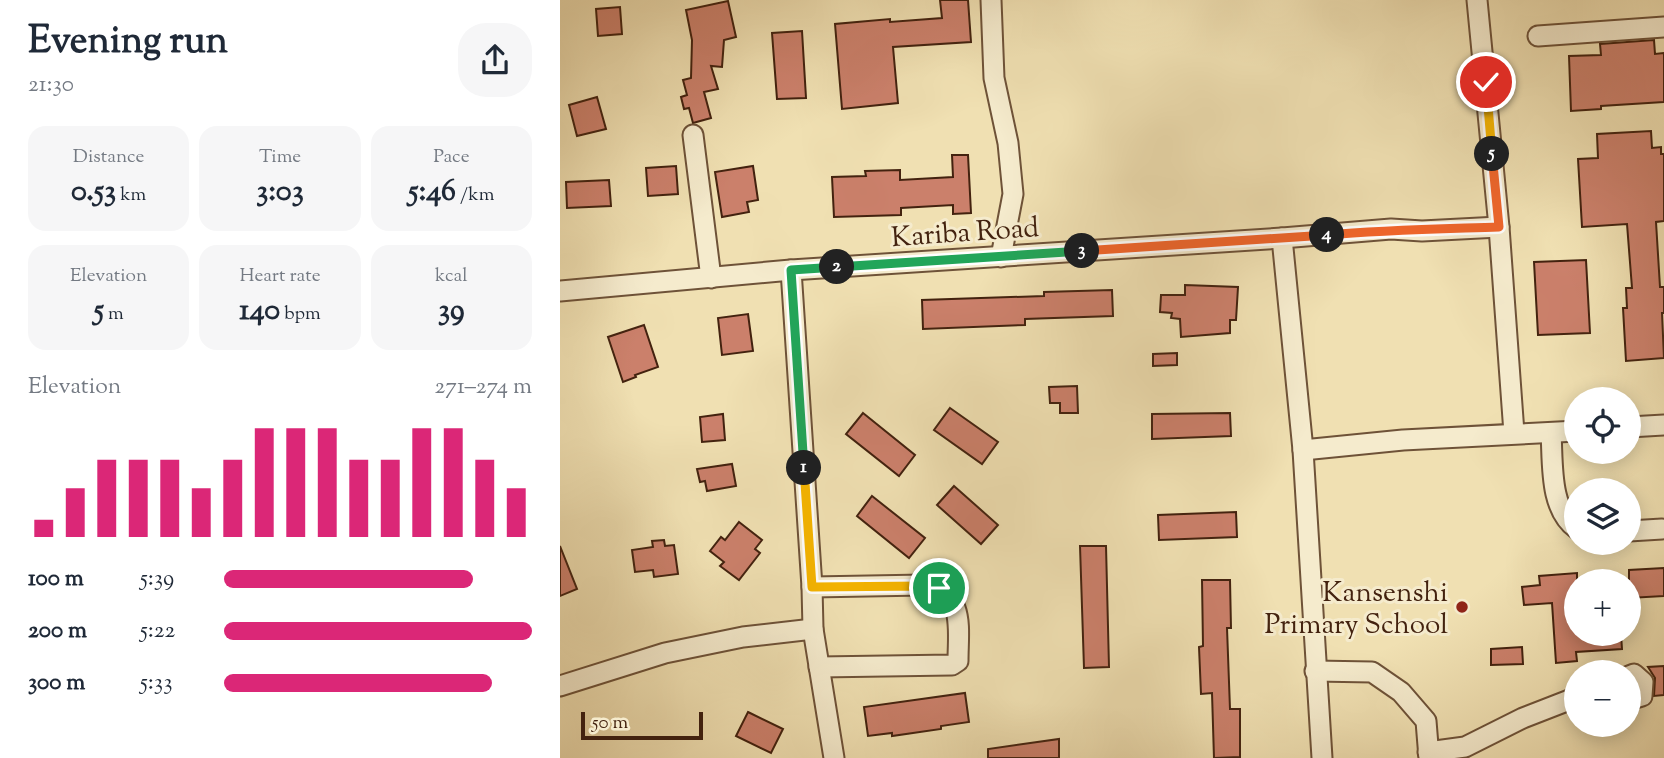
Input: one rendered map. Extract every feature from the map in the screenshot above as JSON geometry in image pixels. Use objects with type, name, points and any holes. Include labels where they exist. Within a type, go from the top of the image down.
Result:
[{"type":"street","points":[[991,0],[994,78],[1009,143],[1013,194],[1001,257]]},
{"type":"street","points":[[1477,0],[1499,227],[1514,433]]},
{"type":"street","points":[[1538,36],[1664,27]]},
{"type":"street","points":[[693,135],[711,278]]},
{"type":"street","name":"Kariba Road","points":[[560,291],[791,270],[1282,239],[1391,229],[1422,231],[1499,227]]},
{"type":"street","points":[[1282,239],[1303,450],[1322,758]]},
{"type":"street","points":[[791,270],[813,629],[834,758]]},
{"type":"street","points":[[1641,426],[1664,425]]},
{"type":"street","points":[[1303,450],[1404,440],[1564,432]]},
{"type":"street","points":[[1551,433],[1554,486],[1564,515]]},
{"type":"street","points":[[1641,530],[1662,529]]},
{"type":"street","points":[[812,587],[939,588],[956,607],[958,622],[956,664],[819,667]]},
{"type":"street","points":[[560,686],[666,653],[743,636],[813,629]]},
{"type":"street","points":[[1315,671],[1372,672],[1401,692],[1426,721],[1429,755],[1465,747],[1523,718],[1564,702]]},
{"type":"street","points":[[1641,680],[1641,696]]},
{"type":"building","points":[[940,0],[968,0],[971,42],[893,47],[898,103],[842,109],[835,24],[942,18]]},
{"type":"building","points":[[728,1],[736,37],[724,40],[722,67],[711,66],[718,89],[704,92],[711,118],[693,123],[689,108],[684,109],[681,97],[687,95],[683,80],[691,78],[692,40],[686,10]]},
{"type":"building","points":[[620,7],[622,34],[598,36],[596,9]]},
{"type":"building","points":[[802,31],[806,98],[777,99],[772,33]]},
{"type":"building","points":[[1654,40],[1655,54],[1664,53],[1664,102],[1571,111],[1569,56],[1601,55],[1600,44]]},
{"type":"building","points":[[597,97],[606,129],[577,136],[569,105]]},
{"type":"building","points":[[1651,131],[1652,148],[1661,147],[1661,154],[1664,154],[1664,221],[1656,222],[1660,287],[1664,287],[1664,358],[1626,361],[1623,308],[1627,308],[1626,288],[1632,288],[1627,224],[1582,227],[1578,159],[1598,158],[1597,134]]},
{"type":"building","points":[[952,155],[968,155],[971,213],[953,214],[953,205],[901,208],[901,215],[834,217],[832,177],[866,176],[865,171],[900,170],[900,180],[953,177]]},
{"type":"building","points":[[676,166],[678,194],[648,196],[646,168]]},
{"type":"building","points":[[753,166],[758,200],[747,202],[749,212],[722,217],[715,172]]},
{"type":"building","points":[[609,180],[611,206],[567,208],[566,182]]},
{"type":"building","points":[[1586,260],[1590,333],[1538,335],[1534,262]]},
{"type":"building","points":[[1185,285],[1238,287],[1236,320],[1230,320],[1230,333],[1181,337],[1180,319],[1171,318],[1172,313],[1160,312],[1161,295],[1185,295]]},
{"type":"building","points":[[1112,290],[1113,316],[1025,319],[1025,325],[923,329],[922,300],[1044,296],[1044,292]]},
{"type":"building","points":[[748,314],[753,351],[722,355],[718,318]]},
{"type":"building","points":[[644,325],[658,367],[623,382],[608,337]]},
{"type":"building","points":[[1177,353],[1177,365],[1153,366],[1153,354]]},
{"type":"building","points":[[1077,386],[1078,413],[1060,413],[1060,403],[1050,403],[1049,387]]},
{"type":"building","points":[[950,408],[998,442],[982,464],[934,430]]},
{"type":"building","points":[[863,413],[915,455],[899,476],[846,434]]},
{"type":"building","points":[[1230,413],[1231,436],[1152,439],[1152,414]]},
{"type":"building","points":[[723,414],[725,440],[702,442],[700,417]]},
{"type":"building","points":[[732,464],[736,486],[707,491],[705,481],[700,482],[697,469]]},
{"type":"building","points":[[954,486],[998,525],[981,544],[937,505]]},
{"type":"building","points":[[872,496],[925,538],[909,558],[857,516]]},
{"type":"building","points":[[1236,512],[1237,537],[1159,540],[1158,515]]},
{"type":"building","points":[[739,522],[762,540],[755,549],[760,553],[739,580],[720,566],[724,562],[710,551],[721,537],[725,540]]},
{"type":"building","points":[[664,540],[665,546],[674,545],[678,574],[654,577],[653,570],[635,572],[632,550],[653,547],[652,541]]},
{"type":"building","points":[[560,546],[577,589],[560,596]]},
{"type":"building","points":[[1080,546],[1106,546],[1109,667],[1084,668]]},
{"type":"building","points":[[1664,568],[1664,596],[1641,597],[1641,569]]},
{"type":"building","points":[[1564,574],[1564,646],[1622,646],[1622,649],[1576,652],[1577,660],[1556,663],[1552,603],[1524,605],[1522,587],[1540,585],[1539,576]]},
{"type":"building","points":[[1202,580],[1230,580],[1231,628],[1227,628],[1230,709],[1240,709],[1240,757],[1214,758],[1212,693],[1201,694],[1199,647],[1203,646]]},
{"type":"building","points":[[1522,647],[1523,664],[1491,665],[1491,649]]},
{"type":"building","points":[[1664,666],[1664,695],[1654,696],[1655,678],[1648,667]]},
{"type":"building","points":[[965,693],[969,722],[892,736],[892,733],[868,736],[864,707]]},
{"type":"building","points":[[748,712],[783,729],[771,753],[736,736]]},
{"type":"building","points":[[1059,739],[1059,758],[988,758],[988,749]]},
{"type":"place","name":"Kansenshi Primary School","points":[[1462,607]]},
{"type":"route","points":[[939,588],[812,587],[791,270],[1282,239],[1391,229],[1422,231],[1499,227],[1486,82]]}]
